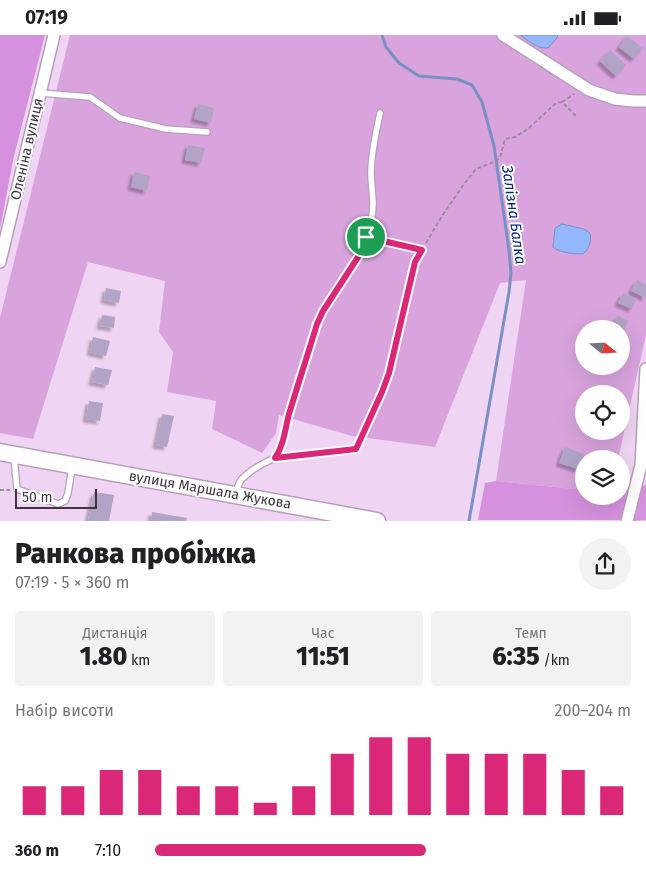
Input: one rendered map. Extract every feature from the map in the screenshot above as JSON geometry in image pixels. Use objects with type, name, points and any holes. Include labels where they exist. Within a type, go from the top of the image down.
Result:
[{"type":"main road","points":[[7,453],[66,464]]},
{"type":"main road","name":"вулиця Маршала Жукова","points":[[66,464],[376,521]]},
{"type":"street","points":[[0,262],[54,35]]},
{"type":"street","points":[[503,35],[589,90],[615,99],[646,101]]},
{"type":"street","points":[[626,521],[641,465],[646,369]]},
{"type":"lane","points":[[40,93],[90,97],[120,118],[166,129],[207,132]]},
{"type":"lane","points":[[275,458],[280,452],[289,413],[317,324],[323,311],[360,254],[366,237],[373,203],[372,157],[380,113]]},
{"type":"lane","points":[[366,237],[422,250]]},
{"type":"lane","points":[[236,495],[238,484],[241,480],[262,463],[275,458],[356,449],[389,373],[415,262]]},
{"type":"lane","points":[[7,453],[17,489],[58,504],[65,501],[68,493],[66,464]]},
{"type":"path","points":[[422,250],[442,217],[476,169],[500,158],[505,139],[515,137],[528,129],[556,103],[562,102],[584,86]]},
{"type":"path","points":[[562,102],[576,115],[573,118]]},
{"type":"shaded area","points":[[0,35],[45,35],[14,156],[0,229]]},
{"type":"shaded area","points":[[70,35],[646,35],[646,335],[630,406],[630,385],[575,385],[575,440],[622,440],[620,450],[575,450],[575,489],[496,481],[526,280],[500,283],[435,447],[352,436],[279,415],[276,433],[262,453],[212,429],[216,401],[167,392],[173,352],[159,332],[165,281],[88,262],[33,439],[0,433],[0,318]]},
{"type":"shaded area","points":[[496,481],[575,489],[575,505],[625,505],[621,520],[478,520],[485,483]]},
{"type":"shaded area","points":[[646,485],[646,520],[632,521],[642,486]]},
{"type":"water","points":[[520,35],[558,35],[548,48],[544,48],[537,46]]},
{"type":"water","points":[[562,224],[584,229],[590,233],[590,245],[583,254],[563,252],[553,247],[555,228]]},
{"type":"building","points":[[627,36],[643,48],[634,59],[619,47]]},
{"type":"building","points":[[610,50],[626,65],[616,76],[600,61]]},
{"type":"building","points":[[198,104],[214,108],[211,123],[194,119]]},
{"type":"building","points":[[188,145],[205,148],[201,163],[185,160]]},
{"type":"building","points":[[134,172],[150,176],[147,191],[131,187]]},
{"type":"building","points":[[637,280],[646,284],[646,298],[631,291]]},
{"type":"building","points":[[106,288],[121,291],[119,303],[104,300]]},
{"type":"building","points":[[623,293],[636,299],[632,309],[618,303]]},
{"type":"building","points":[[102,315],[115,317],[114,328],[100,326]]},
{"type":"building","points":[[618,316],[626,320],[616,320]]},
{"type":"building","points":[[93,337],[110,341],[106,356],[90,352]]},
{"type":"building","points":[[95,367],[112,370],[108,385],[92,382]]},
{"type":"building","points":[[89,401],[103,403],[100,421],[86,419]]},
{"type":"building","points":[[162,414],[174,416],[167,447],[156,445]]},
{"type":"building","points":[[565,447],[575,451],[575,468],[559,463]]},
{"type":"building","points":[[94,492],[114,495],[109,521],[88,521]]},
{"type":"building","points":[[152,512],[187,518],[186,521],[151,521]]},
{"type":"waterway","name":"Залізна Балка","points":[[382,35],[386,47],[399,63],[419,76],[457,79],[472,85],[482,102],[494,146],[511,273],[469,521]]},
{"type":"route","points":[[366,237],[422,250],[415,262],[389,373],[382,392],[356,449],[275,458],[280,452],[289,413],[317,324],[323,311],[360,254],[366,237]]}]
